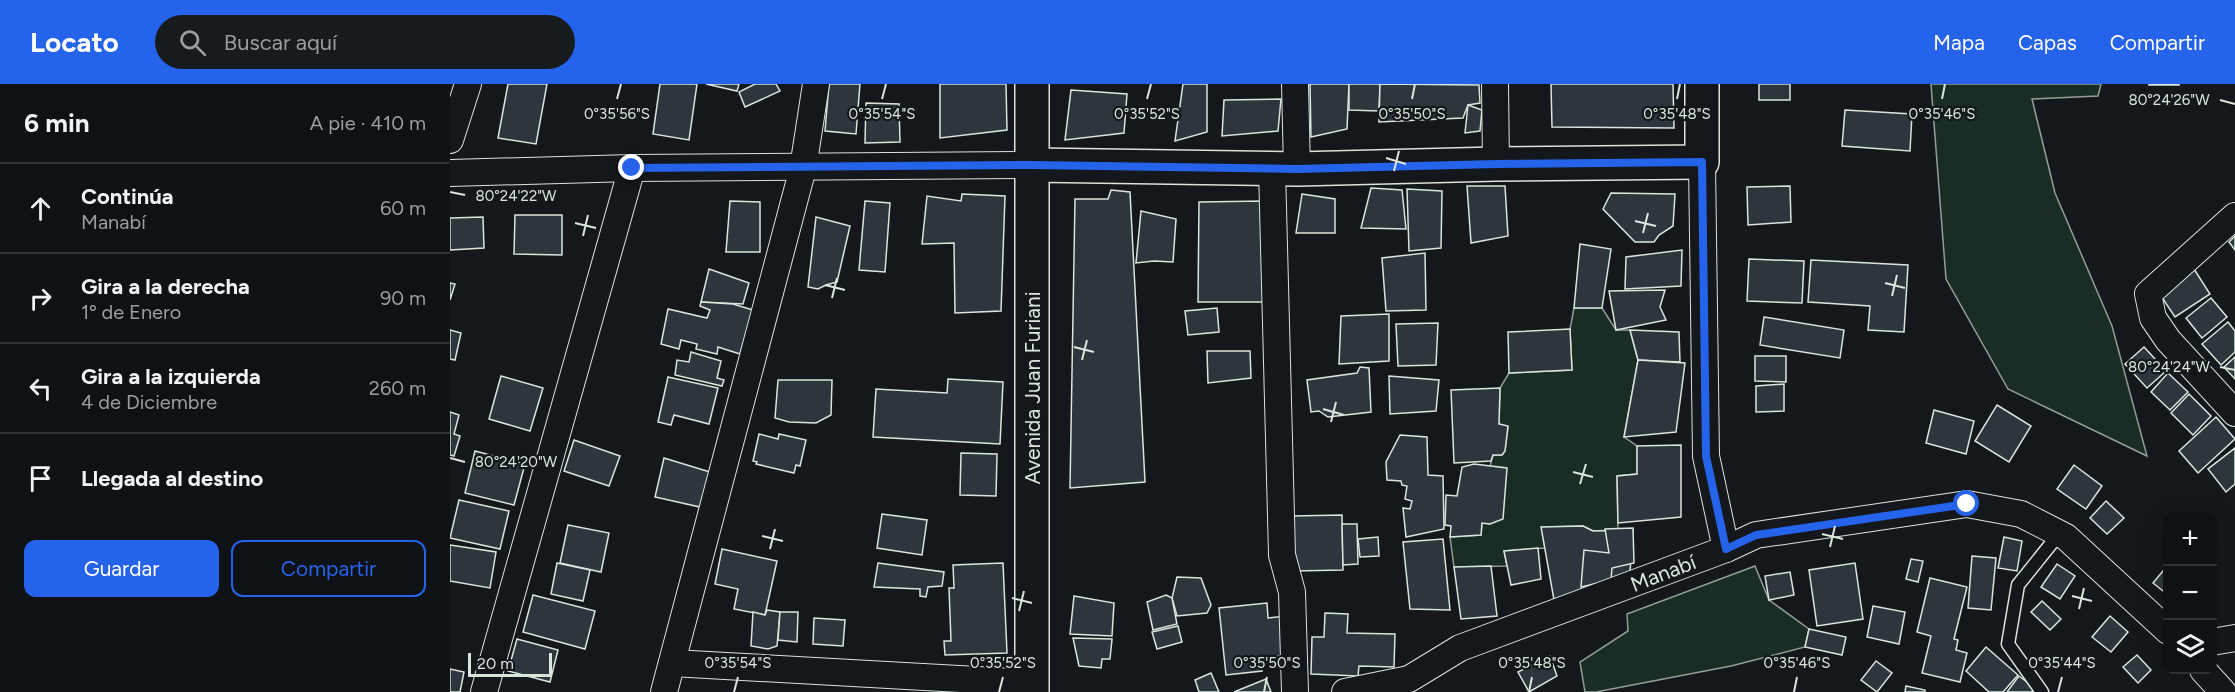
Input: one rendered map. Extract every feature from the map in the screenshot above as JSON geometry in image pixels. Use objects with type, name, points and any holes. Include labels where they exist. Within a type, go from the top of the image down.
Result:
[{"type":"street","points":[[450,140],[468,84]]},
{"type":"street","points":[[664,692],[803,168],[816,84]]},
{"type":"street","name":"Avenida Juan Furiani","points":[[1032,84],[1032,687]]},
{"type":"street","points":[[1295,84],[1284,169],[1281,555],[1292,592],[1295,692]]},
{"type":"street","points":[[1495,84],[1496,164]]},
{"type":"street","points":[[1702,84],[1706,456],[1726,549]]},
{"type":"street","points":[[450,173],[632,168],[1032,165],[1284,169],[1702,162]]},
{"type":"street","points":[[484,692],[632,168]]},
{"type":"street","points":[[2235,216],[2148,294],[2153,318],[2168,340],[2235,413]]},
{"type":"street","name":"Manabí","points":[[1345,692],[1409,679],[1460,648],[1726,549],[1756,535],[1967,504],[2021,514],[2066,537],[2163,626]]},
{"type":"street","points":[[2217,641],[2235,638]]},
{"type":"street","points":[[672,663],[1032,687]]},
{"type":"street","points":[[2207,674],[2223,692]]},
{"type":"lane","points":[[2042,692],[2008,644],[2018,585],[2060,534]]},
{"type":"green space","points":[[1931,84],[2101,84],[2098,96],[2032,99],[2055,193],[2112,326],[2147,456],[2008,389],[1946,279]]},
{"type":"green space","points":[[1574,308],[1602,308],[1616,330],[1630,330],[1638,360],[1624,437],[1637,446],[1637,474],[1617,476],[1618,530],[1593,531],[1583,526],[1542,527],[1545,548],[1504,551],[1507,566],[1454,567],[1450,537],[1481,535],[1482,523],[1490,524],[1490,466],[1493,455],[1502,455],[1505,451],[1508,427],[1499,424],[1500,388],[1509,373],[1572,370],[1570,329]]},
{"type":"green space","points":[[1755,566],[1769,600],[1809,629],[1805,647],[1731,666],[1596,692],[1585,692],[1580,662],[1628,631],[1627,614]]},
{"type":"building","points":[[508,84],[547,84],[536,144],[498,138]]},
{"type":"building","points":[[660,84],[697,84],[689,140],[653,134]]},
{"type":"building","points":[[706,84],[739,84],[737,91]]},
{"type":"building","points":[[755,84],[776,84],[780,91],[745,107],[739,92]]},
{"type":"building","points":[[829,84],[860,84],[856,134],[825,131]]},
{"type":"building","points":[[940,84],[1006,84],[1007,130],[940,138]]},
{"type":"building","points":[[1183,84],[1207,84],[1207,132],[1175,141]]},
{"type":"building","points":[[1310,84],[1349,84],[1347,129],[1311,137]]},
{"type":"building","points":[[1349,84],[1380,84],[1379,111],[1349,110]]},
{"type":"building","points":[[1380,84],[1479,85],[1480,103],[1468,105],[1463,118],[1379,122]]},
{"type":"building","points":[[1551,84],[1673,84],[1674,128],[1552,127]]},
{"type":"building","points":[[1759,84],[1790,84],[1790,100],[1759,100]]},
{"type":"building","points":[[2179,84],[2179,85],[2149,85]]},
{"type":"building","points":[[1071,90],[1127,94],[1124,133],[1065,140]]},
{"type":"building","points":[[1281,99],[1278,131],[1222,136],[1224,100]]},
{"type":"building","points":[[866,103],[899,104],[900,142],[865,143]]},
{"type":"building","points":[[1468,105],[1482,110],[1480,131],[1465,133]]},
{"type":"building","points":[[1845,110],[1912,114],[1910,151],[1842,146]]},
{"type":"building","points":[[1467,186],[1505,186],[1508,236],[1471,243]]},
{"type":"building","points":[[1790,186],[1791,222],[1748,225],[1747,187]]},
{"type":"building","points":[[1371,188],[1402,190],[1406,229],[1361,228]]},
{"type":"building","points":[[1407,189],[1442,191],[1441,248],[1409,251]]},
{"type":"building","points":[[1111,190],[1130,192],[1145,482],[1070,488],[1075,199],[1108,199]]},
{"type":"building","points":[[1611,193],[1675,194],[1673,226],[1659,235],[1654,242],[1635,242],[1603,209]]},
{"type":"building","points":[[962,194],[1005,196],[1001,311],[955,313],[954,243],[922,244],[927,196],[961,201]]},
{"type":"building","points":[[1302,194],[1335,199],[1335,233],[1296,233]]},
{"type":"building","points":[[730,201],[760,202],[760,252],[726,252]]},
{"type":"building","points":[[865,201],[890,203],[885,272],[859,270]]},
{"type":"building","points":[[1264,201],[1263,302],[1198,302],[1199,202]]},
{"type":"building","points":[[1141,211],[1176,219],[1173,262],[1136,263]]},
{"type":"building","points":[[515,215],[562,215],[562,255],[514,254]]},
{"type":"building","points":[[483,217],[484,248],[450,250],[450,218]]},
{"type":"building","points":[[816,217],[850,226],[837,282],[818,289],[808,287]]},
{"type":"building","points":[[2235,236],[2235,250],[2229,242]]},
{"type":"building","points":[[1580,244],[1611,249],[1602,308],[1574,308]]},
{"type":"building","points":[[1682,250],[1681,286],[1625,289],[1626,257]]},
{"type":"building","points":[[1425,253],[1426,310],[1386,311],[1382,258]]},
{"type":"building","points":[[1749,259],[1804,261],[1802,303],[1747,301]]},
{"type":"building","points":[[1811,260],[1908,265],[1904,332],[1868,330],[1870,306],[1808,302]]},
{"type":"building","points":[[709,269],[749,283],[743,304],[701,302]]},
{"type":"building","points":[[2194,269],[2210,294],[2175,317],[2159,293]]},
{"type":"building","points":[[450,283],[455,284],[450,300]]},
{"type":"building","points":[[1665,290],[1660,307],[1666,320],[1616,330],[1609,291]]},
{"type":"building","points":[[2211,298],[2227,317],[2202,338],[2186,318]]},
{"type":"building","points":[[701,302],[733,304],[753,310],[740,354],[718,347],[717,354],[696,349],[697,344],[681,340],[679,349],[661,344],[668,309],[707,318],[710,310],[700,306]]},
{"type":"building","points":[[1217,308],[1219,332],[1188,335],[1185,311]]},
{"type":"building","points":[[1389,314],[1389,361],[1339,364],[1341,316]]},
{"type":"building","points":[[1764,317],[1844,330],[1840,358],[1760,345]]},
{"type":"building","points":[[2228,322],[2235,331],[2235,352],[2221,365],[2202,344]]},
{"type":"building","points":[[1438,323],[1436,365],[1398,366],[1396,324]]},
{"type":"building","points":[[1570,329],[1572,370],[1509,373],[1508,332]]},
{"type":"building","points":[[450,330],[461,333],[455,360],[450,359]]},
{"type":"building","points":[[1630,330],[1679,332],[1680,362],[1638,360]]},
{"type":"building","points":[[2144,347],[2166,371],[2147,388],[2125,364]]},
{"type":"building","points":[[1207,351],[1250,351],[1251,378],[1208,383]]},
{"type":"building","points":[[691,352],[721,361],[717,378],[724,380],[722,386],[675,375],[677,360],[689,362]]},
{"type":"building","points":[[1755,356],[1786,356],[1786,382],[1755,381]]},
{"type":"building","points":[[2235,357],[2235,379],[2224,367]]},
{"type":"building","points":[[1638,360],[1685,363],[1676,432],[1624,437]]},
{"type":"building","points":[[1360,367],[1369,368],[1371,412],[1328,417],[1319,411],[1311,412],[1307,380],[1357,373]]},
{"type":"building","points":[[2168,373],[2188,392],[2170,410],[2151,392]]},
{"type":"building","points":[[501,376],[543,388],[530,431],[489,419]]},
{"type":"building","points":[[1389,376],[1439,380],[1436,411],[1390,414]]},
{"type":"building","points":[[668,377],[718,388],[709,424],[674,415],[671,425],[658,422]]},
{"type":"building","points":[[948,379],[1003,382],[1000,444],[873,437],[876,389],[947,393]]},
{"type":"building","points":[[778,380],[832,380],[831,415],[816,423],[789,422],[775,418]]},
{"type":"building","points":[[1784,384],[1784,411],[1756,412],[1756,386]]},
{"type":"building","points":[[1500,388],[1499,424],[1508,426],[1505,451],[1502,455],[1493,455],[1491,461],[1454,463],[1451,390]]},
{"type":"building","points":[[2189,394],[2211,416],[2193,435],[2171,413]]},
{"type":"building","points":[[1997,405],[2031,426],[2009,462],[1975,441]]},
{"type":"building","points":[[1934,410],[1974,421],[1966,454],[1926,443]]},
{"type":"building","points":[[450,412],[459,415],[454,434],[460,436],[454,456],[450,455]]},
{"type":"building","points":[[2216,417],[2235,439],[2198,473],[2179,451]]},
{"type":"building","points":[[759,434],[778,439],[779,434],[806,440],[800,466],[796,465],[794,473],[756,464],[757,462],[753,461]]},
{"type":"building","points":[[1400,435],[1427,437],[1428,475],[1443,476],[1444,529],[1406,537],[1403,508],[1410,509],[1412,501],[1405,499],[1407,486],[1402,485],[1401,481],[1387,480],[1386,462]]},
{"type":"building","points":[[574,440],[620,456],[609,486],[564,471]]},
{"type":"building","points":[[1681,445],[1681,517],[1618,523],[1617,476],[1637,474],[1637,446]]},
{"type":"building","points":[[2235,448],[2235,484],[2226,492],[2208,469]]},
{"type":"building","points":[[475,451],[525,464],[514,505],[465,493]]},
{"type":"building","points":[[961,453],[997,454],[996,496],[960,495]]},
{"type":"building","points":[[664,458],[710,472],[700,507],[655,497]]},
{"type":"building","points":[[1474,464],[1507,468],[1503,519],[1490,524],[1482,523],[1481,535],[1450,537],[1451,526],[1445,525],[1446,495],[1457,496],[1462,467]]},
{"type":"building","points":[[2074,465],[2102,486],[2086,509],[2057,489]]},
{"type":"building","points":[[459,500],[509,511],[500,549],[450,538]]},
{"type":"building","points":[[2106,501],[2124,518],[2107,534],[2090,518]]},
{"type":"building","points":[[882,514],[927,520],[922,555],[877,548]]},
{"type":"building","points":[[1342,515],[1343,570],[1293,571],[1292,516]]},
{"type":"building","points":[[1342,524],[1357,524],[1358,564],[1343,565]]},
{"type":"building","points":[[568,525],[609,533],[601,572],[560,563]]},
{"type":"building","points":[[1583,526],[1593,531],[1633,530],[1630,572],[1554,600],[1541,527]]},
{"type":"building","points":[[1633,528],[1634,563],[1612,568],[1611,580],[1581,587],[1584,550],[1609,553],[1605,529]]},
{"type":"building","points":[[1378,537],[1379,556],[1360,557],[1358,539]]},
{"type":"building","points":[[2004,537],[2022,541],[2017,571],[1998,568]]},
{"type":"building","points":[[1443,539],[1450,610],[1410,609],[1403,542]]},
{"type":"building","points":[[450,545],[496,552],[490,588],[450,581]]},
{"type":"building","points":[[1538,548],[1541,579],[1511,585],[1504,551]]},
{"type":"building","points":[[722,549],[777,561],[765,615],[734,609],[738,589],[715,584]]},
{"type":"building","points":[[1972,556],[1996,558],[1991,610],[1968,608]]},
{"type":"building","points":[[1911,559],[1923,561],[1918,582],[1906,579]]},
{"type":"building","points":[[557,563],[590,570],[583,601],[551,594]]},
{"type":"building","points":[[878,563],[944,572],[942,586],[928,587],[926,597],[920,596],[920,589],[874,587]]},
{"type":"building","points":[[1003,563],[1007,653],[945,655],[944,641],[951,641],[949,588],[954,588],[953,565]]},
{"type":"building","points":[[1855,563],[1863,619],[1817,626],[1809,570]]},
{"type":"building","points":[[2057,564],[2075,576],[2060,599],[2041,587]]},
{"type":"building","points":[[1491,566],[1497,616],[1461,619],[1454,567]]},
{"type":"building","points":[[2163,571],[2163,591],[2153,583]]},
{"type":"building","points":[[1790,572],[1794,595],[1769,600],[1765,576]]},
{"type":"building","points":[[1177,577],[1201,578],[1211,605],[1207,613],[1177,616],[1172,598]]},
{"type":"building","points":[[1930,578],[1967,587],[1954,639],[1958,640],[1956,650],[1967,653],[1960,682],[1922,673],[1931,636],[1917,632]]},
{"type":"building","points":[[533,595],[595,611],[585,649],[523,632]]},
{"type":"building","points":[[1166,595],[1172,598],[1177,624],[1153,630],[1147,602]]},
{"type":"building","points":[[1074,596],[1114,603],[1112,636],[1070,634]]},
{"type":"building","points":[[2042,601],[2061,619],[2050,630],[2031,612]]},
{"type":"building","points":[[1267,603],[1268,618],[1286,616],[1290,655],[1261,658],[1262,671],[1226,675],[1219,608]]},
{"type":"building","points":[[1873,606],[1905,612],[1899,644],[1867,637]]},
{"type":"building","points":[[767,610],[780,612],[777,646],[768,649],[751,646],[753,612],[765,615]]},
{"type":"building","points":[[780,612],[798,612],[797,642],[778,640]]},
{"type":"building","points":[[1325,613],[1348,614],[1347,633],[1395,634],[1394,667],[1359,666],[1358,676],[1311,674],[1312,637],[1324,637]]},
{"type":"building","points":[[2110,616],[2128,632],[2111,652],[2092,637]]},
{"type":"building","points":[[814,618],[845,620],[843,646],[813,644]]},
{"type":"building","points":[[1178,626],[1182,642],[1157,649],[1152,632]]},
{"type":"building","points":[[1809,629],[1846,637],[1842,655],[1805,647]]},
{"type":"building","points":[[1073,638],[1112,639],[1110,659],[1102,659],[1101,668],[1079,666]]},
{"type":"building","points":[[517,639],[558,650],[550,682],[508,671]]},
{"type":"building","points":[[1986,647],[2018,675],[2003,692],[1989,692],[1966,671]]},
{"type":"building","points":[[2137,655],[2151,670],[2138,683],[2123,667]]},
{"type":"building","points":[[1550,656],[1557,676],[1529,692],[1518,672]]},
{"type":"building","points":[[1876,661],[1892,673],[1877,692],[1861,680]]},
{"type":"building","points":[[450,669],[464,672],[460,692],[450,692]]},
{"type":"building","points":[[1211,673],[1219,692],[1199,692],[1195,680]]},
{"type":"building","points":[[2019,676],[2035,688],[2032,692],[2007,692]]},
{"type":"building","points":[[1266,679],[1271,692],[1234,692]]},
{"type":"building","points":[[1906,686],[1925,690],[1925,692],[1905,692]]},
{"type":"route","points":[[632,168],[1032,165],[1297,169],[1702,162],[1706,456],[1726,549],[1756,535],[1967,504]]}]
